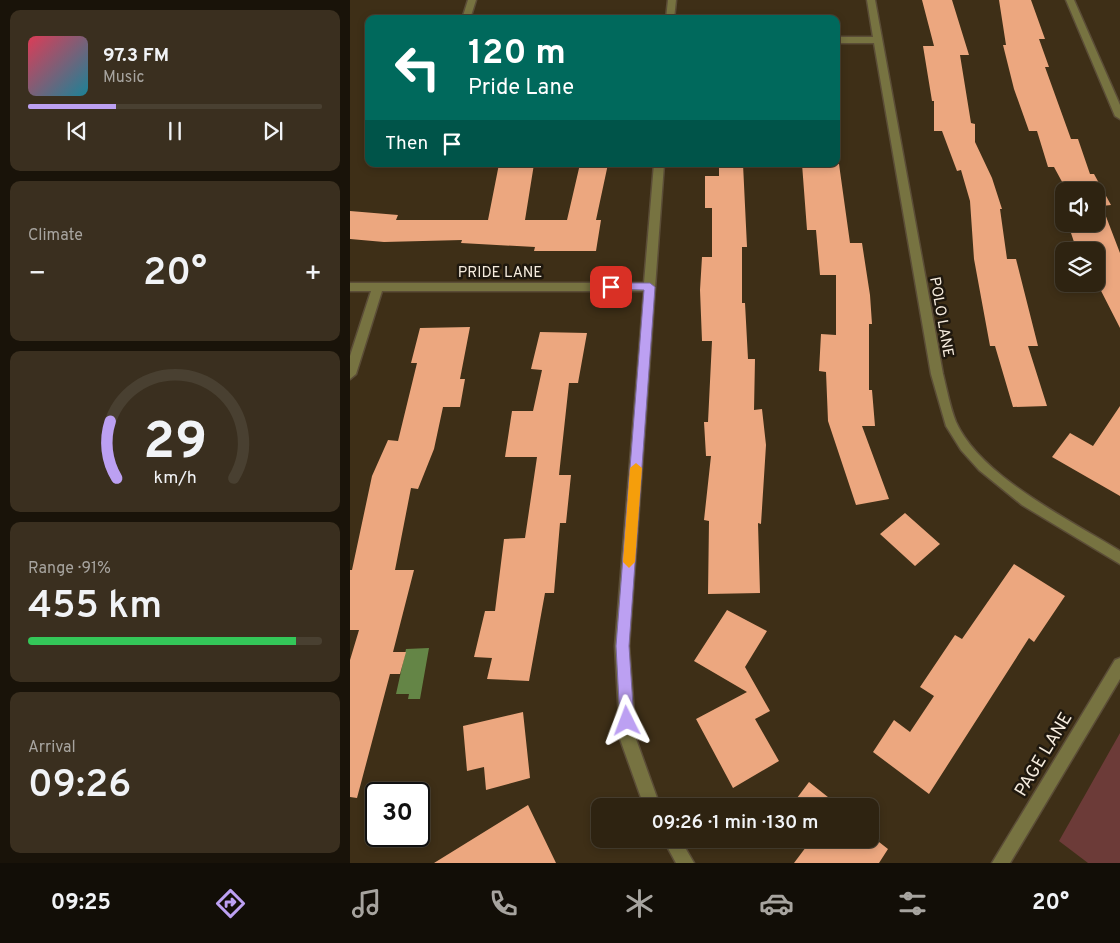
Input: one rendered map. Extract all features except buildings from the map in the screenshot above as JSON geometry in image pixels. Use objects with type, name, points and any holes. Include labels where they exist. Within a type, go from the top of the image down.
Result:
[{"type":"street","points":[[467,15],[472,0]]},
{"type":"street","points":[[670,15],[672,0]]},
{"type":"street","name":"POLO LANE","points":[[871,0],[936,374],[952,426],[983,468],[1003,484],[1120,558]]},
{"type":"street","points":[[1070,0],[1120,116]]},
{"type":"street","points":[[840,40],[878,40]]},
{"type":"street","points":[[649,798],[628,739],[622,646],[659,167]]},
{"type":"street","name":"PRIDE LANE","points":[[350,287],[650,287]]},
{"type":"street","points":[[350,374],[378,287]]},
{"type":"street","name":"PAGE LANE","points":[[1007,860],[1120,665]]},
{"type":"street","points":[[677,848],[686,863]]},
{"type":"shaded area","points":[[429,648],[420,699],[408,699],[409,694],[396,694],[406,649]]},
{"type":"shaded area","points":[[1120,733],[1120,863],[1088,863],[1059,841]]},
{"type":"slow traffic","points":[[629,562],[636,468]]},
{"type":"route","points":[[611,287],[650,287],[622,646],[627,721]]}]
